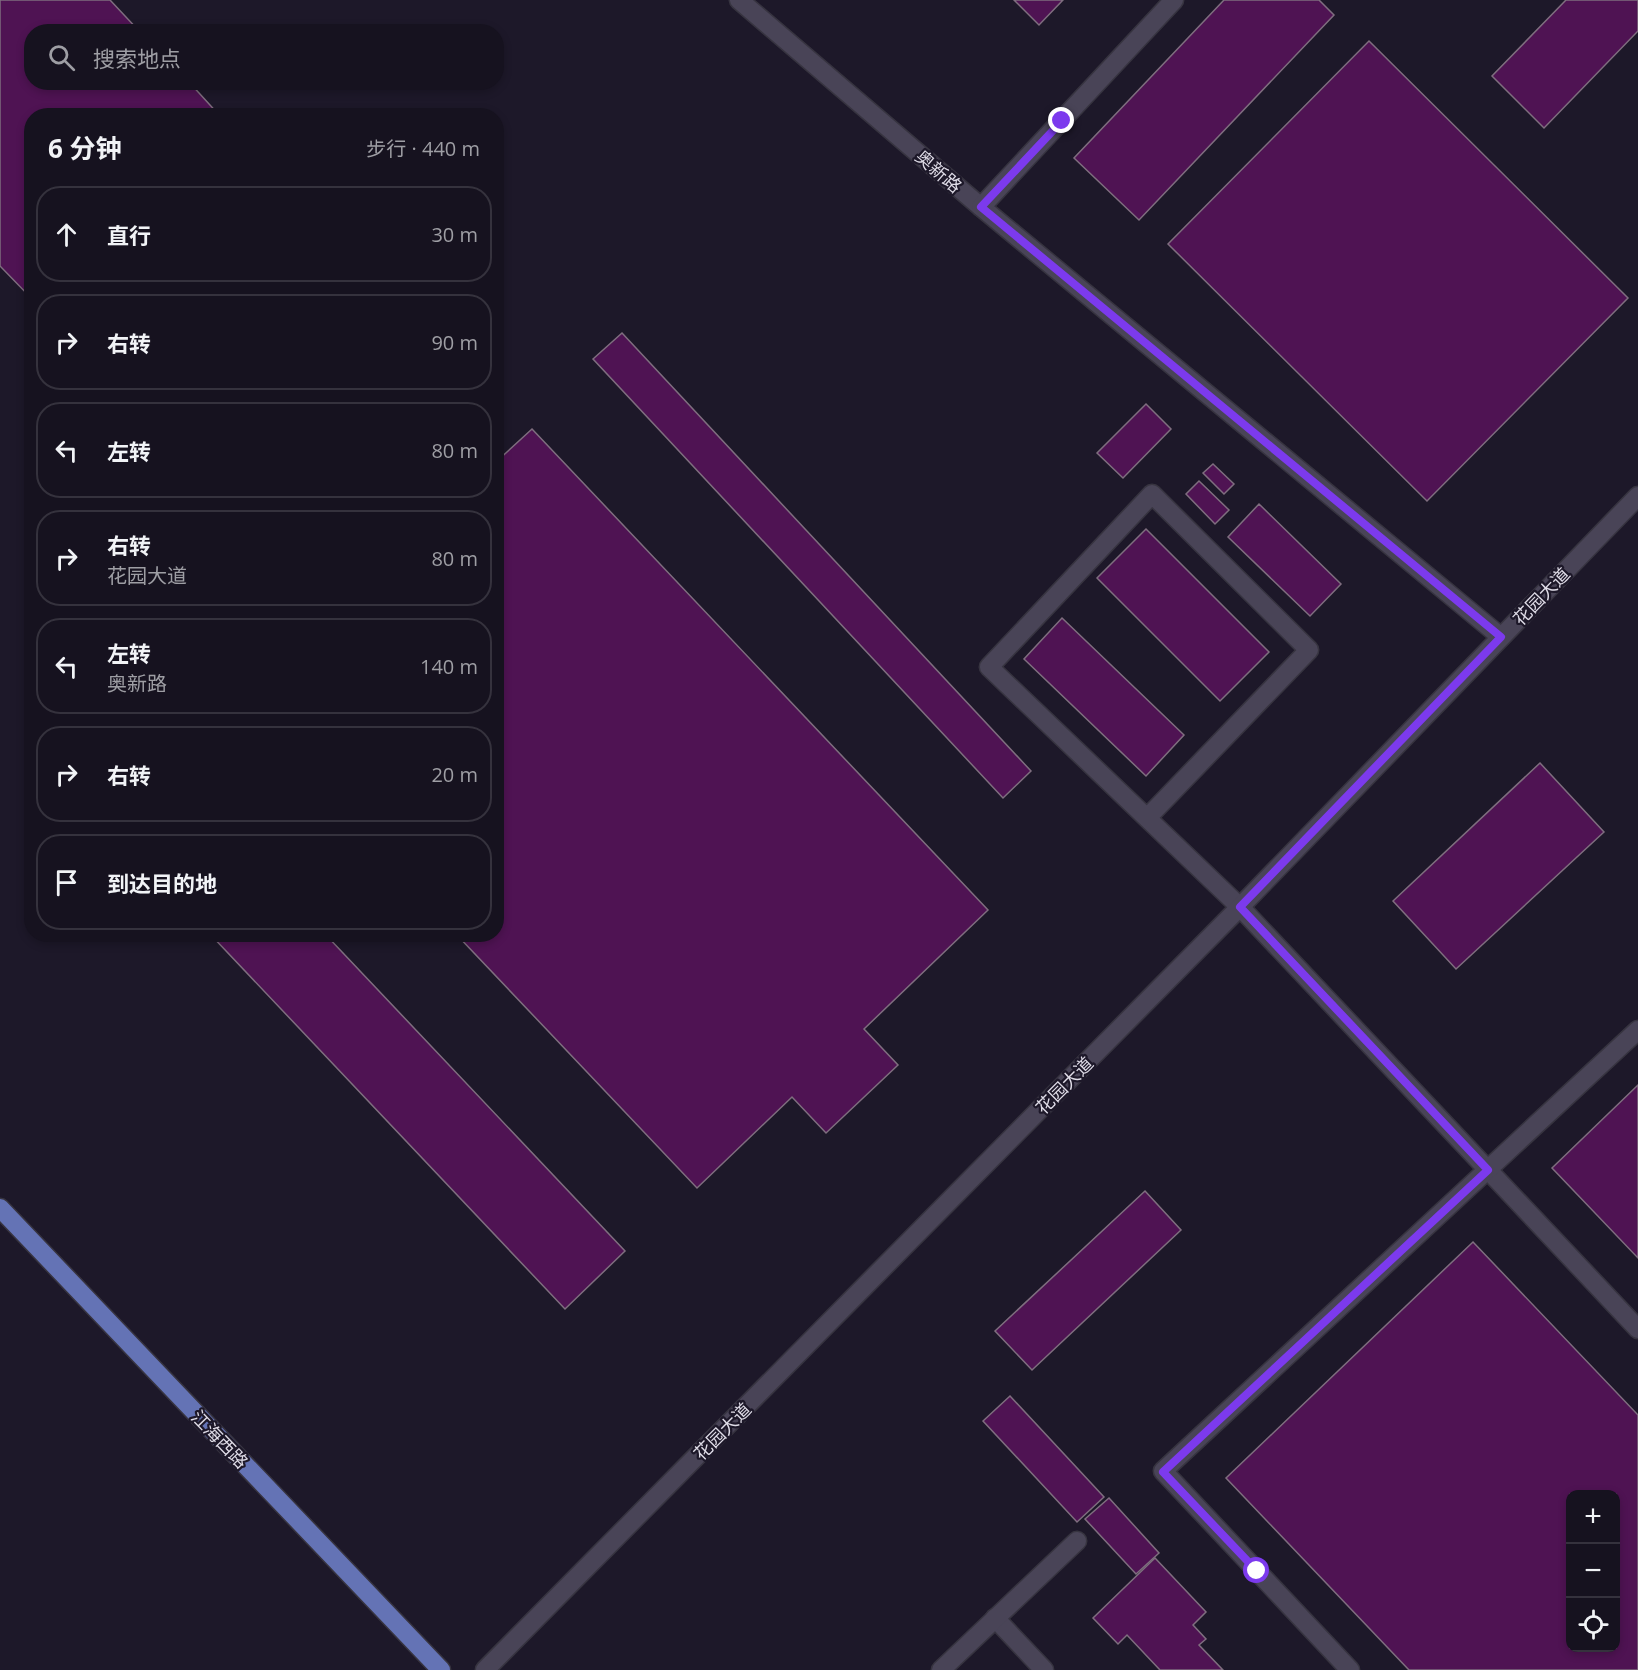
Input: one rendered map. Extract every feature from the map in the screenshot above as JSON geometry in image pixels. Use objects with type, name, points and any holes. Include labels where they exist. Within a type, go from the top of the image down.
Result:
[{"type":"main road","name":"江海西路","points":[[0,1208],[441,1670]]},
{"type":"street","name":"奥新路","points":[[739,0],[981,207],[1501,637]]},
{"type":"street","points":[[981,207],[1174,0]]},
{"type":"street","points":[[1147,818],[1309,650],[1152,494],[989,667],[1240,907],[1638,1329]]},
{"type":"street","name":"花园大道","points":[[485,1670],[1240,907],[1638,496]]},
{"type":"street","points":[[1350,1670],[1163,1472],[1638,1030]]},
{"type":"street","points":[[941,1670],[1077,1541]]},
{"type":"street","points":[[995,1618],[1044,1670]]},
{"type":"building","points":[[0,0],[110,0],[132,24],[24,24],[24,90],[196,90],[213,108],[24,108],[24,291],[0,266]]},
{"type":"building","points":[[1014,0],[1063,0],[1039,25]]},
{"type":"building","points":[[1224,0],[1319,0],[1334,15],[1139,220],[1074,158]]},
{"type":"building","points":[[1566,0],[1638,0],[1638,31],[1544,128],[1492,76]]},
{"type":"building","points":[[1369,41],[1628,298],[1427,501],[1168,244]]},
{"type":"building","points":[[622,333],[1031,771],[1003,798],[593,359]]},
{"type":"building","points":[[1146,404],[1171,429],[1123,478],[1097,453]]},
{"type":"building","points":[[532,429],[988,910],[864,1029],[898,1065],[826,1133],[792,1097],[697,1188],[464,942],[504,942],[504,455]]},
{"type":"building","points":[[1213,464],[1234,484],[1224,494],[1203,473]]},
{"type":"building","points":[[1199,481],[1229,510],[1215,524],[1186,494]]},
{"type":"building","points":[[1259,504],[1341,584],[1310,616],[1228,537]]},
{"type":"building","points":[[1146,529],[1269,652],[1220,701],[1097,578]]},
{"type":"building","points":[[1062,618],[1184,735],[1146,776],[1024,659]]},
{"type":"building","points":[[1540,763],[1604,832],[1456,969],[1393,901]]},
{"type":"building","points":[[218,942],[333,942],[625,1251],[565,1309]]},
{"type":"building","points":[[1638,1085],[1638,1258],[1552,1168]]},
{"type":"building","points":[[1145,1191],[1181,1230],[1032,1370],[995,1331]]},
{"type":"building","points":[[1473,1242],[1638,1415],[1638,1670],[1409,1670],[1226,1478]]},
{"type":"building","points":[[1010,1396],[1104,1497],[1077,1522],[983,1421]]},
{"type":"building","points":[[1109,1498],[1159,1553],[1136,1574],[1085,1519]]},
{"type":"building","points":[[1155,1558],[1206,1612],[1193,1625],[1206,1639],[1199,1645],[1223,1670],[1160,1670],[1127,1635],[1118,1644],[1093,1618]]},
{"type":"route","points":[[1062,121],[981,207],[1501,637],[1240,907],[1488,1170],[1163,1472],[1257,1571]]}]
